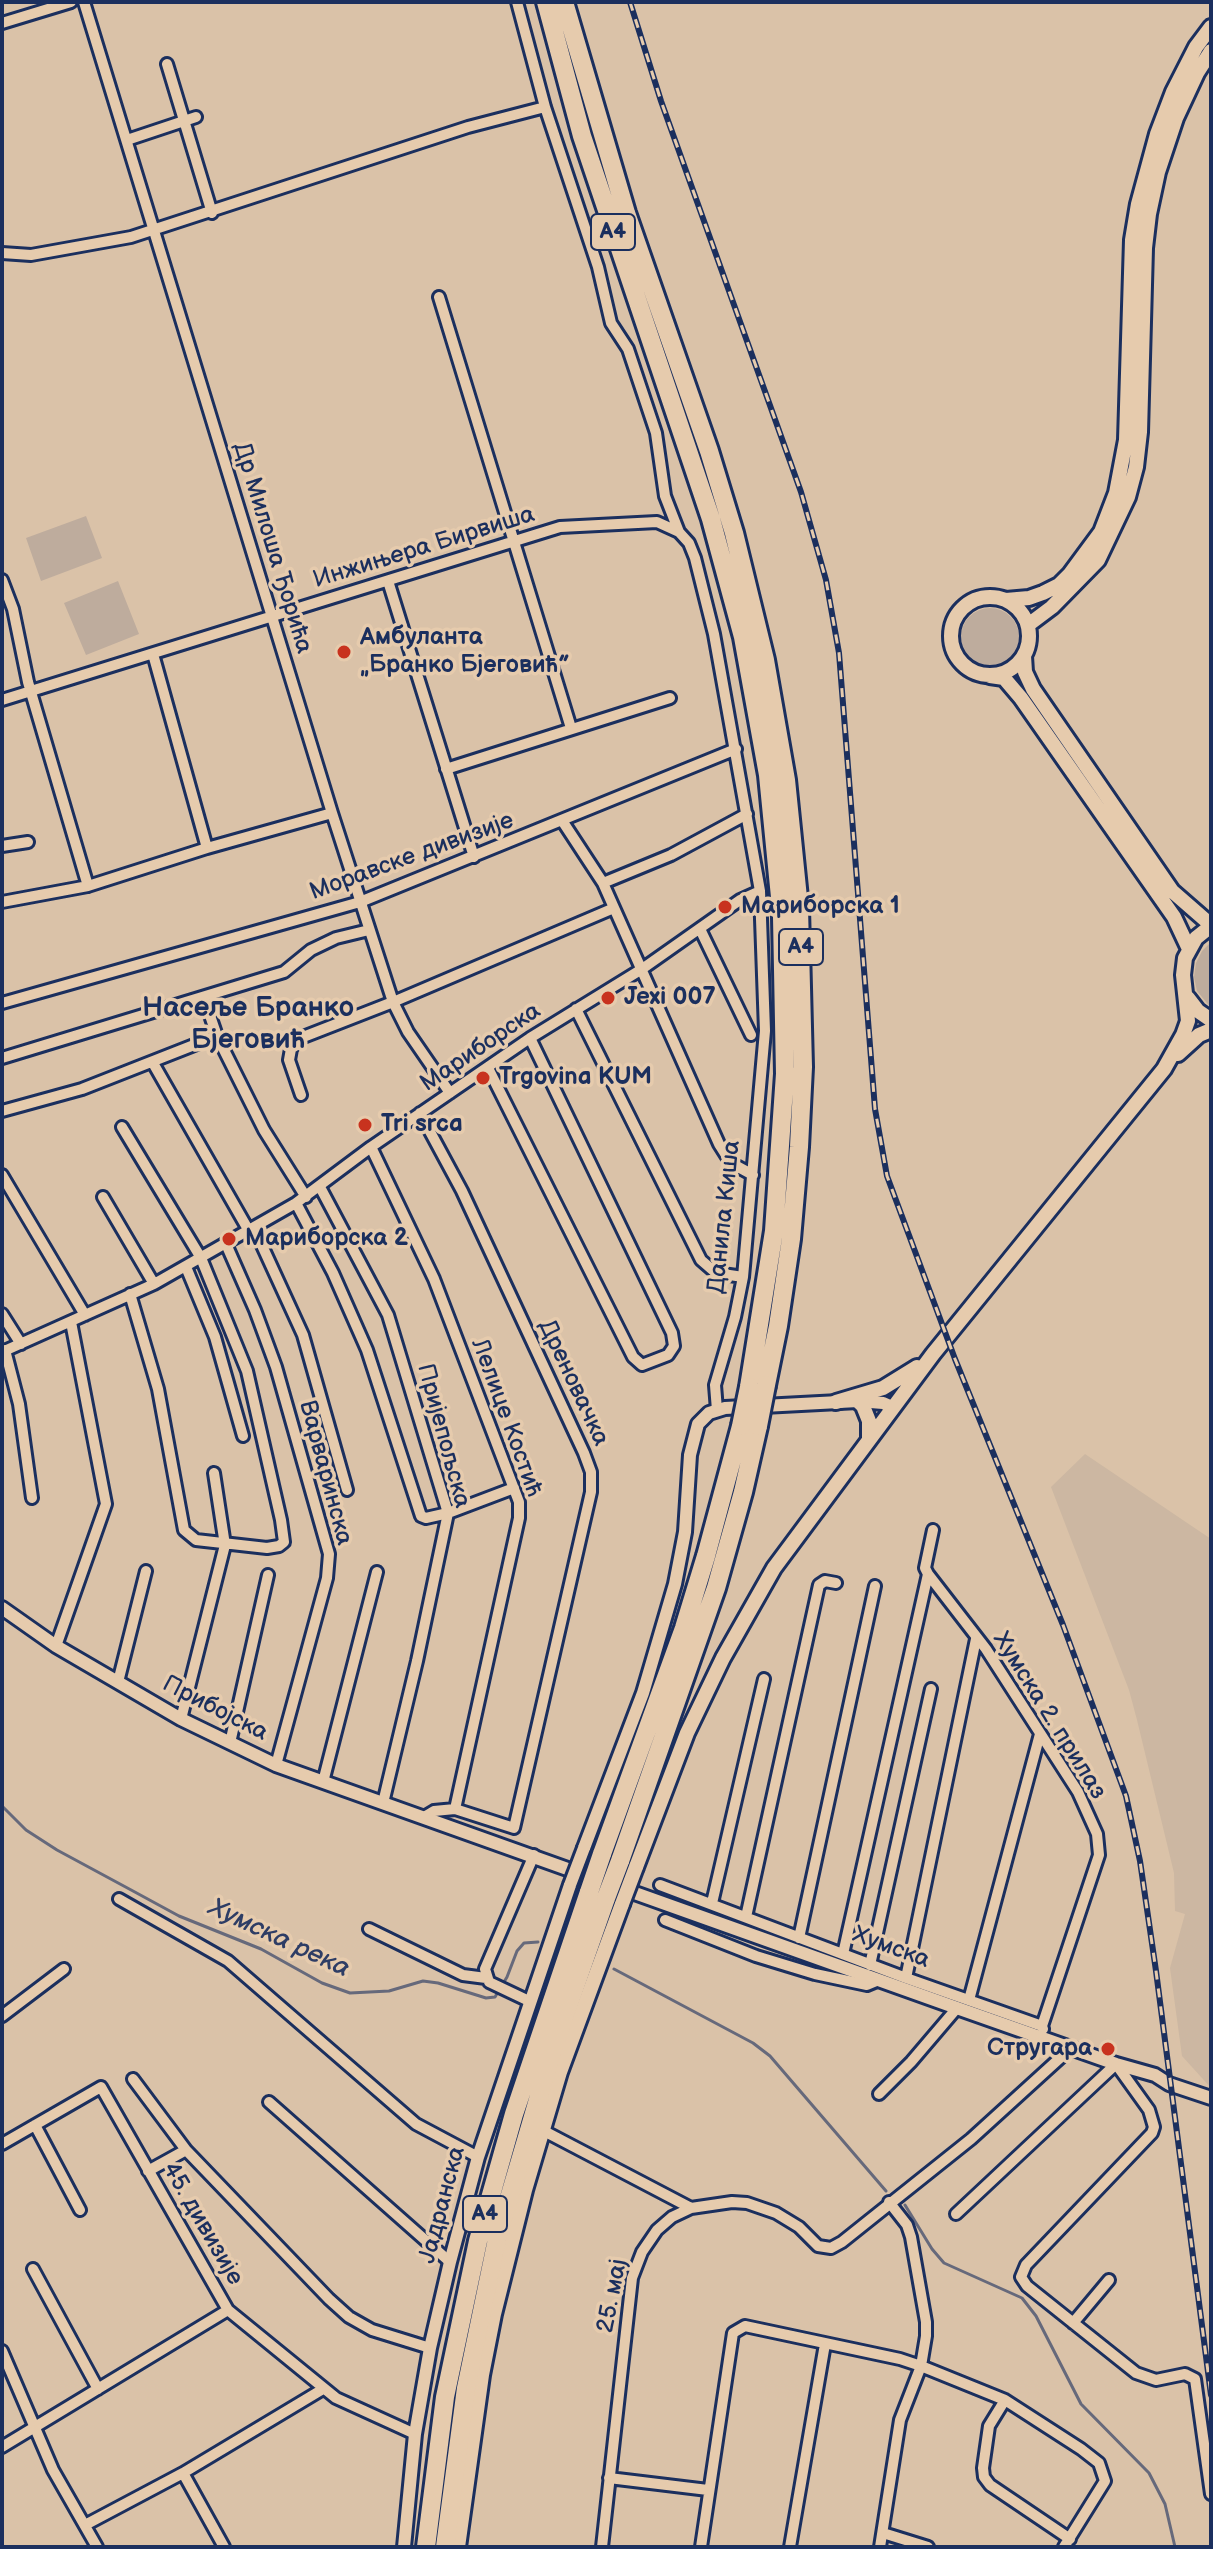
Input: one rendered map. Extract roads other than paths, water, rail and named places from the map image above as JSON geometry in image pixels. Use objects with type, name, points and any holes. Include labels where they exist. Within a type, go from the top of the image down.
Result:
[{"type":"highway","name":"A4","points":[[546,2],[585,147],[700,454]]},
{"type":"highway","name":"A4","points":[[426,2547],[445,2397],[478,2241],[517,2102],[606,1898],[628,1864],[716,1588],[743,1492],[758,1386],[779,1178],[785,1074],[784,949],[776,846],[763,744],[720,517],[564,2]]},
{"type":"highway","name":"A4","points":[[445,2547],[467,2379],[491,2263],[539,2095],[606,1898],[593,1851],[635,1769],[750,1426]]},
{"type":"main road","points":[[1189,949],[1174,917],[1021,698],[1004,678],[974,672],[960,661],[952,646],[952,628],[959,613],[972,601],[989,597],[1006,600],[1029,598],[1059,585],[1101,532],[1116,493],[1126,440],[1132,240],[1138,204],[1149,159],[1173,92],[1196,47],[1211,27]]},
{"type":"main road","points":[[1028,625],[1052,607],[1098,560],[1128,497],[1136,467],[1140,432],[1145,248],[1149,214],[1158,172],[1176,118],[1211,51]]},
{"type":"main road","points":[[990,676],[1010,670],[1024,656],[1028,646],[1028,625],[1020,610],[1006,600]]},
{"type":"main road","points":[[1024,656],[1025,672],[1033,689],[1172,891],[1211,926],[1200,934],[1189,949],[1183,968],[1188,1015],[1185,1030],[1164,1069]]},
{"type":"main road","points":[[1186,990],[1198,1011],[1211,1020]]},
{"type":"main road","points":[[628,1864],[687,1733],[746,1615],[774,1568],[933,1354],[1164,1069],[1192,1041],[1211,1030]]},
{"type":"main road","points":[[836,1402],[883,1388],[933,1354]]},
{"type":"main road","points":[[858,1401],[869,1421],[869,1439]]},
{"type":"main road","points":[[458,2547],[472,2440],[494,2314],[542,2130],[580,2013],[606,1898]]},
{"type":"street","points":[[2,23],[71,2]]},
{"type":"street","name":"Др Милоша Ђорића","points":[[84,2],[332,813],[393,1002],[408,1032],[450,1093]]},
{"type":"street","name":"Данила Киша","points":[[517,2],[545,107],[598,267],[611,323],[628,349],[656,433],[665,496],[679,532],[689,543],[695,558],[714,634],[760,891],[765,1031],[743,1277],[715,1385],[717,1410]]},
{"type":"street","points":[[167,64],[212,213]]},
{"type":"street","points":[[2,253],[31,255],[155,230],[468,127],[545,107]]},
{"type":"street","points":[[127,140],[196,117]]},
{"type":"street","points":[[439,297],[571,728]]},
{"type":"street","name":"Инжињера Бирвиша","points":[[2,700],[560,527],[657,522],[679,532]]},
{"type":"street","points":[[2,580],[13,609],[31,691],[88,886]]},
{"type":"street","points":[[388,581],[474,857]]},
{"type":"street","points":[[153,654],[207,848]]},
{"type":"street","points":[[446,769],[670,698]]},
{"type":"street","name":"Моравске дивизије","points":[[2,1003],[360,902],[563,822],[736,749]]},
{"type":"street","points":[[2,902],[88,886],[332,813]]},
{"type":"street","points":[[603,883],[671,855],[747,814]]},
{"type":"street","points":[[563,822],[603,883],[719,1144],[731,1163],[753,1175]]},
{"type":"street","points":[[2,846],[28,842]]},
{"type":"street","name":"Мариборска","points":[[4,1351],[154,1284],[252,1230],[320,1187],[371,1147],[530,1038],[642,969],[740,900],[760,891]]},
{"type":"street","points":[[301,1095],[289,1054],[294,1043],[304,1035],[393,1002],[614,908]]},
{"type":"street","points":[[700,929],[751,1035]]},
{"type":"street","points":[[2,1058],[284,972],[311,950],[336,938],[369,930]]},
{"type":"street","points":[[204,998],[217,1036],[301,1200],[367,1350],[417,1510],[426,1518],[514,1488]]},
{"type":"street","points":[[576,1009],[701,1260],[716,1273],[743,1277]]},
{"type":"street","points":[[2,1111],[82,1089],[217,1036]]},
{"type":"street","points":[[488,1068],[633,1357],[642,1365],[661,1358],[671,1350],[674,1337],[530,1038]]},
{"type":"street","points":[[153,1063],[252,1230],[303,1335],[347,1490]]},
{"type":"street","name":"Дреновачка","points":[[420,1113],[468,1205],[591,1472],[591,1492],[514,1828],[455,1809]]},
{"type":"street","points":[[122,1127],[201,1258],[247,1371],[284,1542],[274,1547],[225,1545],[196,1540],[184,1530],[158,1389],[130,1294]]},
{"type":"street","name":"Лелице Костић","points":[[371,1147],[434,1279],[519,1502],[519,1518],[455,1809]]},
{"type":"street","points":[[2,1175],[85,1315]]},
{"type":"street","name":"Пријепољска","points":[[320,1187],[388,1315],[448,1513],[383,1803]]},
{"type":"street","points":[[103,1197],[154,1284]]},
{"type":"street","name":"Варваринска","points":[[226,1244],[276,1367],[329,1554],[327,1578],[276,1765]]},
{"type":"street","points":[[186,1267],[215,1337],[243,1436]]},
{"type":"street","points":[[2,1314],[21,1344]]},
{"type":"street","points":[[56,1646],[106,1504],[71,1322]]},
{"type":"street","points":[[4,1351],[19,1404],[32,1498]]},
{"type":"street","points":[[593,1851],[675,1584],[685,1532],[693,1435],[703,1418],[717,1410],[836,1402],[883,1403],[892,1407]]},
{"type":"street","points":[[181,1719],[225,1545],[214,1473]]},
{"type":"street","points":[[843,1954],[928,1574],[925,1568],[933,1530]]},
{"type":"street","points":[[118,1682],[146,1571]]},
{"type":"street","points":[[323,1782],[377,1572]]},
{"type":"street","name":"Хумска 2. прилаз","points":[[928,1574],[986,1649],[1078,1792],[1097,1834],[1099,1855],[1042,2026]]},
{"type":"street","points":[[230,1743],[268,1575]]},
{"type":"street","points":[[746,1917],[819,1585],[825,1581],[836,1583]]},
{"type":"street","points":[[799,1938],[875,1586]]},
{"type":"street","name":"Прибојска","points":[[2,1608],[56,1646],[181,1719],[276,1765],[534,1855]]},
{"type":"street","points":[[906,1978],[976,1639]]},
{"type":"street","points":[[712,1903],[764,1679]]},
{"type":"street","points":[[870,1965],[931,1689]]},
{"type":"street","points":[[969,2000],[1040,1734]]},
{"type":"street","points":[[424,1817],[434,1811],[455,1809]]},
{"type":"street","name":"Јадранска","points":[[404,2547],[415,2434],[430,2348],[478,2157],[570,1885],[593,1851]]},
{"type":"street","points":[[490,1982],[486,1963],[534,1855]]},
{"type":"street","name":"Хумска","points":[[534,1855],[957,2008],[1155,2075],[1169,2084],[1211,2098]]},
{"type":"street","name":"Хумска","points":[[660,1885],[1042,2026]]},
{"type":"street","points":[[119,1899],[228,1961],[416,2124],[478,2157]]},
{"type":"street","name":"Хумска","points":[[665,1920],[756,1956],[815,1974],[867,1985],[879,1980]]},
{"type":"street","points":[[369,1929],[463,1975],[490,1982],[529,2001]]},
{"type":"street","points":[[2,2016],[64,1969]]},
{"type":"street","points":[[879,2094],[957,2008]]},
{"type":"street","points":[[1042,2026],[1049,2040]]},
{"type":"street","points":[[880,2547],[900,2420],[921,2366],[926,2322],[907,2225],[889,2202],[971,2139],[1071,2048]]},
{"type":"street","points":[[956,2214],[1116,2064],[1149,2110],[1154,2127],[1152,2133],[1026,2265],[1021,2277],[1027,2286],[1142,2377],[1156,2380],[1185,2374],[1192,2376],[1197,2383],[1211,2494]]},
{"type":"street","points":[[133,2079],[186,2150],[349,2317],[372,2330],[430,2348]]},
{"type":"street","name":"45. дивизије","points":[[35,2125],[101,2087],[228,2310],[323,2389],[415,2434]]},
{"type":"street","points":[[269,2102],[450,2262]]},
{"type":"street","points":[[2,2144],[35,2125],[80,2210]]},
{"type":"street","points":[[542,2130],[691,2208]]},
{"type":"street","points":[[148,2171],[186,2150]]},
{"type":"street","name":"25. мај","points":[[602,2547],[632,2278],[648,2240],[672,2217],[691,2208],[722,2202],[747,2203],[776,2213],[799,2227],[824,2249],[842,2242],[889,2202]]},
{"type":"street","points":[[33,2269],[98,2389]]},
{"type":"street","points":[[1073,2323],[1109,2280]]},
{"type":"street","points":[[2,2447],[228,2310]]},
{"type":"street","points":[[701,2547],[733,2333],[745,2326],[921,2366],[1005,2400],[1081,2449],[1103,2470],[1104,2487],[1067,2543],[990,2485],[984,2477],[989,2426],[1005,2400]]},
{"type":"street","points":[[790,2547],[825,2344]]},
{"type":"street","points":[[2,2351],[53,2470],[97,2547]]},
{"type":"street","points":[[85,2525],[183,2473],[323,2389]]},
{"type":"street","points":[[183,2473],[224,2547]]},
{"type":"street","points":[[609,2478],[708,2490]]},
{"type":"street","points":[[883,2533],[928,2547]]},
{"type":"waterway","name":"Хумска река","points":[[2,1806],[26,1830],[57,1850],[179,1916],[261,1949],[322,1983],[350,1993],[389,1991],[423,1981],[486,1998],[495,1997],[517,1951],[524,1943],[538,1942]]},
{"type":"waterway","name":"Хумска река","points":[[614,1969],[753,2043],[770,2056],[886,2191]]},
{"type":"waterway","name":"Хумска река","points":[[905,2205],[944,2263],[1022,2298],[1036,2316],[1081,2404],[1149,2473],[1165,2504],[1175,2547]]},
{"type":"railway","points":[[630,2],[661,101],[801,492],[826,580],[839,653],[875,1109],[887,1176],[955,1359],[1063,1625],[1126,1796],[1140,1861],[1156,1971],[1211,2395]]},
{"type":"place","name":"Амбуланта „Бранко Бјеговић”","points":[[344,652]]},
{"type":"place","name":"Мариборска 1","points":[[725,907]]},
{"type":"place","name":"Jexi 007","points":[[608,998]]},
{"type":"place","name":"Trgovina KUM","points":[[483,1078]]},
{"type":"place","name":"Tri srca","points":[[365,1125]]},
{"type":"place","name":"Мариборска 2","points":[[229,1239]]},
{"type":"place","name":"Стругара","points":[[1108,2049]]},
{"type":"district","name":"Насеље Бранко Бјеговић","points":[[248,1025]]}]
